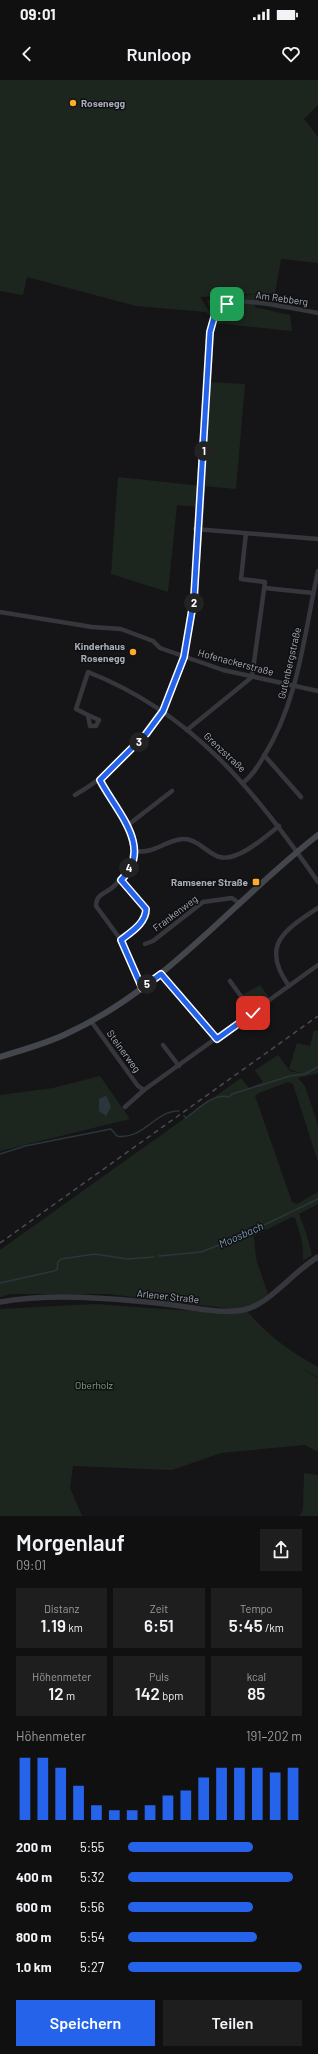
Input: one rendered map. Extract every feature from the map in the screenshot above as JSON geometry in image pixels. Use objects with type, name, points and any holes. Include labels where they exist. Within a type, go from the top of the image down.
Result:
[{"type":"main road","points":[[0,1057],[49,1041],[91,1021],[142,988],[161,974],[267,877],[318,835]]},
{"type":"street","name":"Am Rebberg","points":[[197,530],[210,332],[214,318],[220,308],[227,304],[236,302],[263,304],[318,313]]},
{"type":"street","points":[[75,795],[100,780],[146,734],[163,711],[184,657],[194,598],[197,530],[318,539]]},
{"type":"street","points":[[187,730],[252,678],[265,582],[241,579],[246,533]]},
{"type":"street","name":"Gutenbergstraße","points":[[244,782],[251,777],[264,755],[276,734],[290,703],[318,571]]},
{"type":"street","points":[[265,588],[313,593]]},
{"type":"street","name":"Hofenackerstraße","points":[[0,612],[122,629],[147,638],[160,648],[223,670],[252,678],[318,691]]},
{"type":"street","name":"Grenzstraße","points":[[88,715],[76,709],[88,672],[128,690],[163,711],[187,730],[244,782],[279,826],[318,882]]},
{"type":"street","points":[[264,755],[301,797]]},
{"type":"street","points":[[100,780],[128,825],[133,836],[135,851],[131,864],[123,878],[111,888],[100,894],[96,900],[96,906],[121,940],[142,988]]},
{"type":"street","points":[[128,825],[172,792]]},
{"type":"street","points":[[135,851],[150,851],[176,840],[188,839],[214,855],[228,858],[246,851],[279,826]]},
{"type":"street","points":[[121,940],[138,926],[146,915],[146,909],[123,878]]},
{"type":"street","name":"Frankenweg","points":[[145,944],[153,941],[203,902],[232,898],[239,904]]},
{"type":"street","points":[[289,986],[278,966],[277,951],[279,941],[286,930],[318,908]]},
{"type":"street","points":[[124,1107],[144,1090],[318,965]]},
{"type":"street","points":[[161,974],[217,1039]]},
{"type":"street","points":[[230,981],[253,1013]]},
{"type":"street","name":"Steinerweg","points":[[91,1021],[138,1086],[144,1090]]},
{"type":"street","points":[[163,1045],[179,1066]]},
{"type":"street","name":"Arlener Straße","points":[[0,1302],[22,1298],[77,1298],[157,1303],[222,1310],[246,1310],[262,1301],[303,1266],[318,1258]]},
{"type":"green space","points":[[0,80],[318,80],[318,105],[304,119],[318,137],[318,263],[281,259],[275,293],[263,294],[254,307],[290,315],[292,331],[214,323],[212,317],[206,312],[136,306],[27,277],[23,295],[0,291]],"holes":[[[263,293],[207,300],[211,314],[200,297]]]},
{"type":"green space","points":[[208,382],[245,384],[236,489],[203,486],[201,507],[177,505],[168,592],[111,574],[118,477],[202,486]]},
{"type":"green space","points":[[260,985],[269,997],[254,1008],[240,996]]},
{"type":"green space","name":"Oberholz","points":[[314,1030],[318,1031],[318,1073],[298,1078],[305,1086],[318,1125],[318,1162],[293,1084],[288,1082],[255,1096],[292,1202],[297,1204],[318,1192],[318,1204],[299,1214],[312,1255],[303,1261],[303,1250],[300,1234],[295,1218],[292,1217],[254,1236],[256,1259],[268,1294],[246,1310],[279,1342],[297,1355],[318,1367],[318,1378],[294,1363],[318,1379],[318,1452],[305,1445],[221,1453],[172,1470],[73,1466],[70,1488],[82,1516],[0,1516],[0,1309],[94,1304],[221,1313],[242,1310],[108,1294],[11,1294],[0,1297],[0,1250],[241,1078],[249,1088],[263,1082],[255,1070],[278,1055],[290,1071],[301,1073],[289,1069],[297,1043],[310,1046]]},
{"type":"green space","points":[[100,1076],[130,1119],[0,1151],[0,1095],[53,1088]]},
{"type":"green space","points":[[304,1473],[318,1475],[318,1516],[299,1516],[303,1510]]},
{"type":"shaded area","points":[[105,1096],[107,1097],[111,1107],[106,1116],[99,1111],[99,1099]]},
{"type":"waterway","points":[[184,1116],[186,1118],[212,1099],[223,1096],[229,1097],[232,1094],[290,1076],[305,1074],[318,1067]]},
{"type":"waterway","points":[[0,1154],[25,1146],[111,1129],[117,1136],[126,1136],[142,1130],[163,1115],[179,1111]]},
{"type":"waterway","name":"Moosbach","points":[[159,1256],[201,1252],[235,1239],[318,1199]]},
{"type":"waterway","name":"Moosbach","points":[[0,1283],[57,1270],[58,1262],[61,1259],[95,1254],[127,1259],[154,1257]]},
{"type":"railway","points":[[0,1243],[318,1016]]},
{"type":"place","name":"Rosenegg","points":[[73,103]]},
{"type":"place","name":"Kinderhaus Rosenegg","points":[[133,652]]},
{"type":"place","name":"Ramsener Straße","points":[[256,882]]},
{"type":"route","points":[[227,304],[220,308],[215,314],[210,332],[201,507],[194,598],[189,640],[173,690],[163,711],[130,752],[100,780],[104,790],[128,825],[133,836],[135,846],[134,857],[125,876],[121,880],[146,909],[146,915],[138,926],[121,940],[142,988],[161,974],[217,1039],[253,1013]]}]
